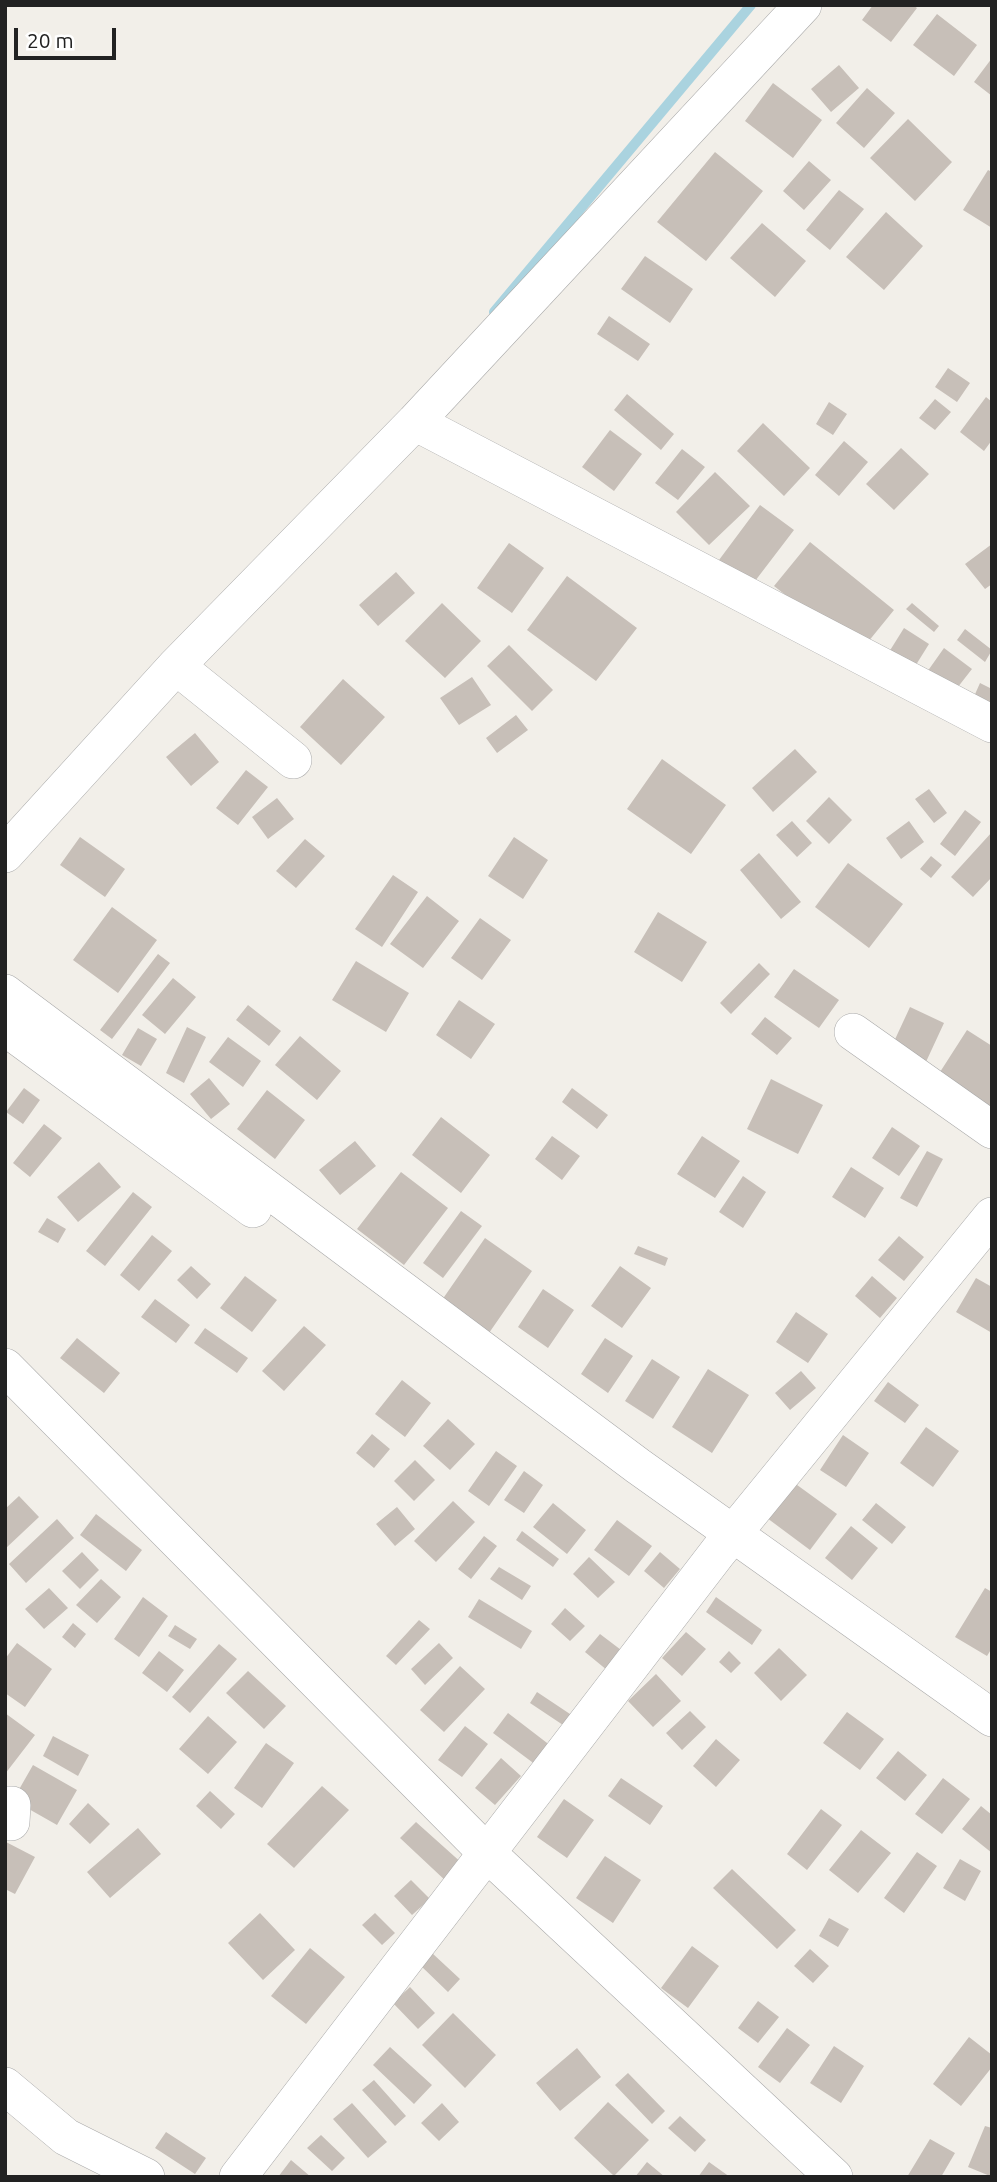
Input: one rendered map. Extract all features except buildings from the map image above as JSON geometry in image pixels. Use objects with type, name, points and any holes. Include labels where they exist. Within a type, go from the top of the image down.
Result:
[{"type":"street","points":[[5,854],[176,666],[415,422],[803,5]]},
{"type":"street","points":[[415,422],[992,724]]},
{"type":"street","points":[[176,666],[293,760]]},
{"type":"street","points":[[5,993],[725,1544],[992,1744]]},
{"type":"street","points":[[5,1027],[725,1544],[992,1718]]},
{"type":"street","points":[[853,1032],[992,1130]]},
{"type":"street","points":[[238,2177],[725,1544],[992,1216]]},
{"type":"street","points":[[5,1367],[486,1852],[834,2177]]},
{"type":"street","points":[[5,2086],[66,2137],[146,2177]]},
{"type":"waterway","points":[[494,312],[751,5]]}]
